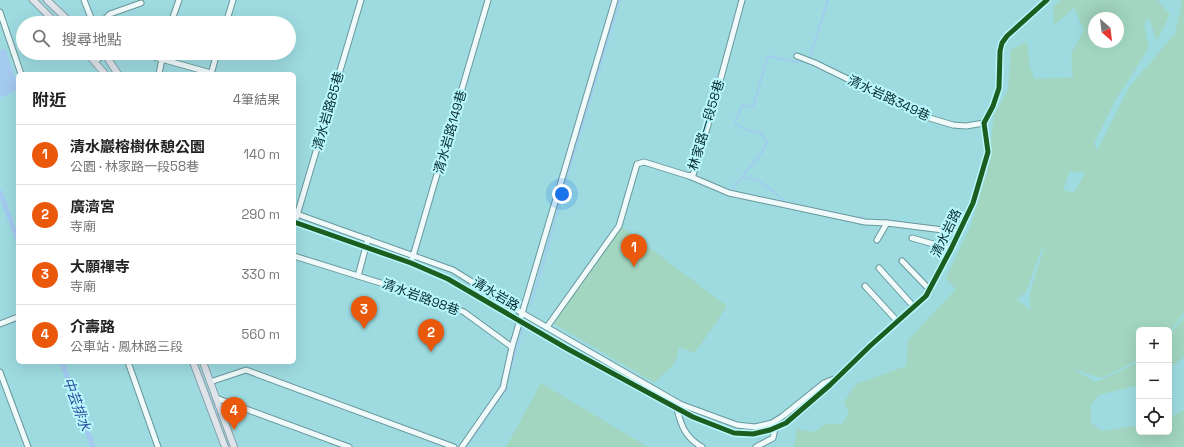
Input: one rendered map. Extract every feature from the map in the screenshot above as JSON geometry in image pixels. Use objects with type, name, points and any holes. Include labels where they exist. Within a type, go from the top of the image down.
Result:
[{"type":"main road","points":[[33,0],[49,16]]},
{"type":"main road","points":[[47,0],[64,16]]},
{"type":"main road","points":[[109,60],[117,72]]},
{"type":"main road","points":[[95,61],[103,72]]},
{"type":"main road","points":[[194,364],[225,447]]},
{"type":"main road","points":[[204,364],[234,447]]},
{"type":"street","points":[[84,0],[90,16]]},
{"type":"street","points":[[173,16],[179,0]]},
{"type":"street","points":[[228,16],[233,0]]},
{"type":"street","name":"清水岩路85巷","points":[[296,214],[361,0]]},
{"type":"street","name":"清水岩路149巷","points":[[411,263],[488,0]]},
{"type":"street","points":[[462,447],[503,388],[512,347],[614,0]]},
{"type":"street","name":"林家路一段58巷","points":[[547,327],[619,226],[637,164],[644,162],[689,176],[693,175],[742,0]]},
{"type":"street","points":[[984,123],[993,106],[999,88],[998,65],[1002,43],[1007,36],[1047,0]]},
{"type":"street","points":[[108,16],[141,2]]},
{"type":"street","points":[[0,12],[16,59]]},
{"type":"street","name":"清水岩路349巷","points":[[797,56],[815,63],[923,116],[953,125],[966,126],[984,123]]},
{"type":"street","points":[[16,60],[20,72]]},
{"type":"street","points":[[159,72],[162,60]]},
{"type":"street","points":[[166,60],[208,72]]},
{"type":"street","points":[[211,72],[215,60]]},
{"type":"street","name":"清水岩路","points":[[296,222],[411,263],[448,279],[677,409],[734,433],[753,434],[775,429],[786,423],[926,296],[952,249],[973,203],[988,152],[984,123]]},
{"type":"street","points":[[689,176],[729,193],[865,222],[887,223],[959,232]]},
{"type":"street","name":"清水岩路","points":[[296,214],[453,270],[522,313],[680,404],[737,425],[755,427],[772,423],[824,383],[837,377]]},
{"type":"street","points":[[877,240],[887,223]]},
{"type":"street","points":[[912,238],[952,249]]},
{"type":"street","points":[[358,276],[368,239]]},
{"type":"street","name":"清水岩路98巷","points":[[296,257],[419,295],[464,312],[512,347]]},
{"type":"street","points":[[902,261],[930,290]]},
{"type":"street","points":[[879,268],[914,307]]},
{"type":"street","points":[[865,286],[898,322]]},
{"type":"street","points":[[0,324],[16,318]]},
{"type":"street","points":[[129,364],[158,447]]},
{"type":"street","points":[[210,382],[246,370],[454,447]]},
{"type":"street","points":[[0,372],[28,447]]},
{"type":"street","points":[[216,398],[348,447]]},
{"type":"street","points":[[680,404],[677,409],[681,425],[688,435],[702,447]]},
{"type":"street","points":[[772,423],[775,429]]},
{"type":"street","name":"清水岩路","points":[[756,447],[773,438],[775,429]]},
{"type":"green space","points":[[1061,0],[1157,0],[1170,14],[1157,41],[1149,18],[1144,24],[1149,48],[1116,99],[1094,143],[1097,151],[1129,87],[1175,34],[1182,0],[1184,0],[1184,313],[1172,329],[1172,327],[1136,327],[1136,361],[1101,378],[1070,368],[1096,382],[1136,363],[1136,386],[1099,395],[1091,405],[1091,423],[1102,431],[1136,425],[1136,435],[1172,435],[1172,416],[1184,410],[1184,447],[794,447],[797,429],[814,432],[825,424],[842,424],[849,413],[844,402],[856,384],[906,366],[908,340],[956,289],[946,278],[971,225],[988,168],[994,115],[1008,90],[1011,50],[1027,41],[1029,64],[1034,79],[1073,77],[1071,54],[1084,30],[1074,8],[1054,25],[1053,7]],"holes":[[[1070,171],[1085,173],[1074,193],[1063,190]],[[1044,248],[1030,292],[1030,310],[1016,299],[1026,292],[1041,250]]]},
{"type":"green space","points":[[622,227],[727,306],[695,353],[679,347],[675,363],[655,383],[553,323]]},
{"type":"green space","points":[[1184,317],[1184,357],[1172,366],[1172,363],[1172,331]]},
{"type":"green space","points":[[541,383],[648,447],[506,447]]},
{"type":"water","points":[[5,49],[16,79],[16,91],[0,98],[0,50]]},
{"type":"waterway","points":[[530,305],[620,0]]},
{"type":"waterway","points":[[810,56],[828,0]]},
{"type":"waterway","points":[[730,191],[761,154],[767,143],[761,133],[744,129],[735,123],[742,105],[753,107],[768,56],[795,62],[804,61]]},
{"type":"waterway","points":[[742,177],[761,183],[789,204]]},
{"type":"waterway","name":"中芸排水","points":[[0,192],[16,236]]},
{"type":"waterway","points":[[855,218],[863,217]]},
{"type":"waterway","points":[[508,377],[523,329]]},
{"type":"waterway","name":"中芸排水","points":[[63,364],[93,447]]},
{"type":"waterway","points":[[466,447],[507,388],[506,382]]},
{"type":"cycle path","points":[[296,223],[411,263],[448,279],[566,348],[693,417],[734,433],[753,434],[770,430],[786,423],[830,385],[870,346],[926,296],[973,203],[988,152],[984,123],[993,106],[999,88],[1000,51],[1002,43],[1007,36],[1047,0]]},
{"type":"place","name":"清水巖榕樹休憩公園","points":[[634,267]]},
{"type":"place","name":"大願禪寺","points":[[364,329]]},
{"type":"place","name":"廣濟宮","points":[[431,352]]},
{"type":"place","name":"介壽路","points":[[234,430]]}]
